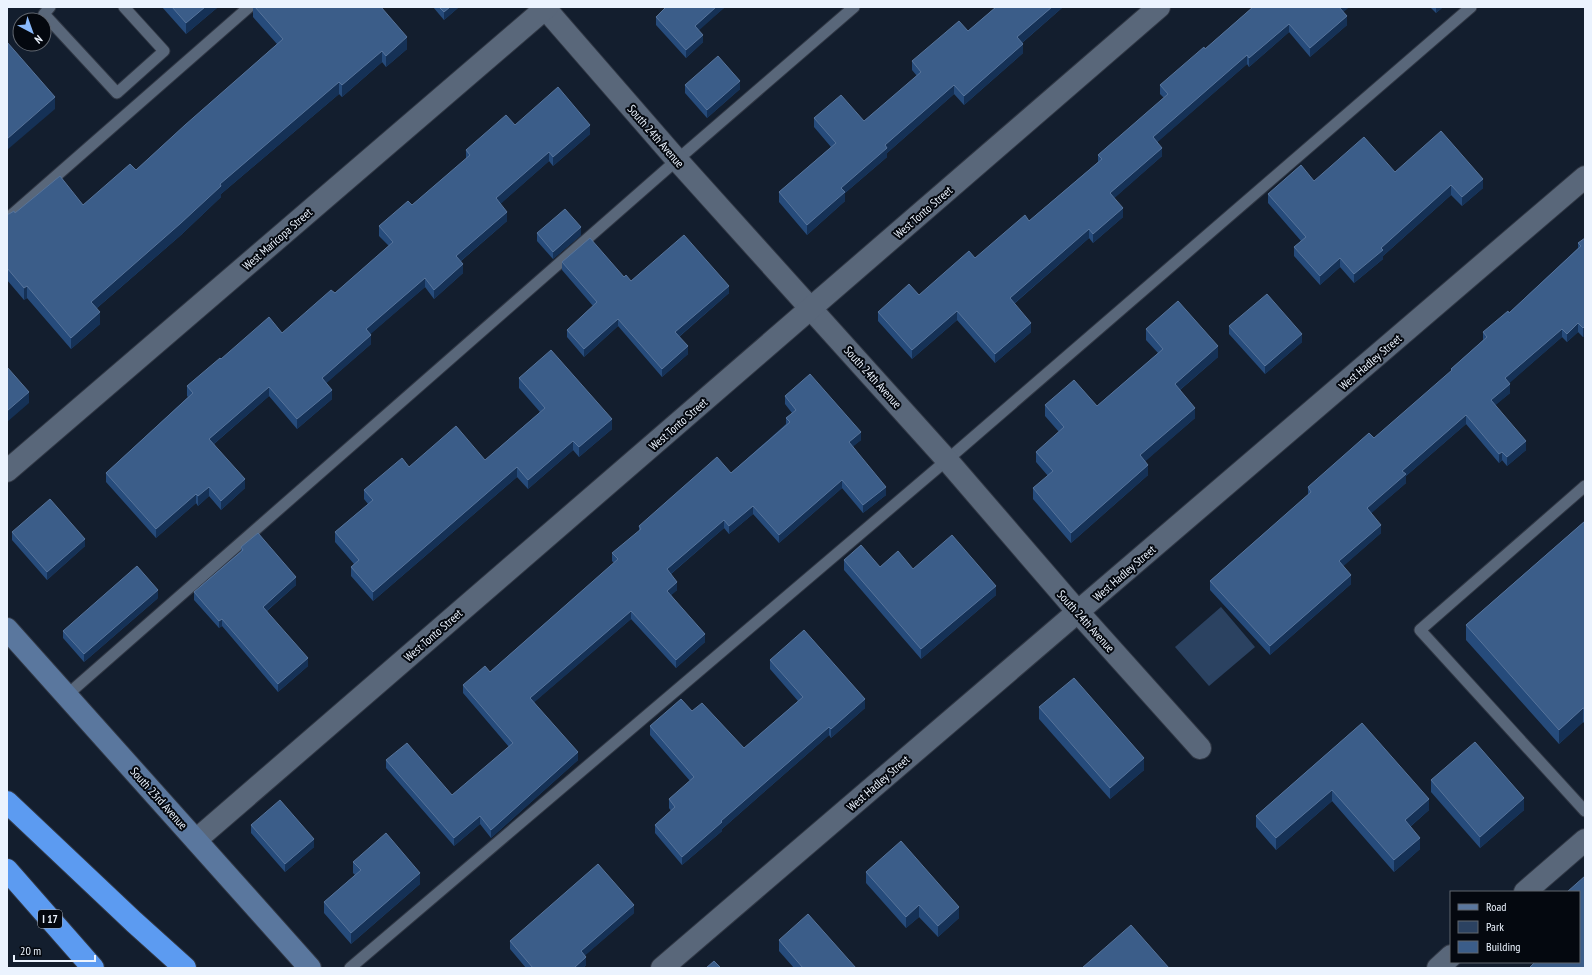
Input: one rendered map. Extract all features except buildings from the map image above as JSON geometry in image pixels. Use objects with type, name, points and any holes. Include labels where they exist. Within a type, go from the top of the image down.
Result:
[{"type":"highway","points":[[7,802],[128,917],[185,968]]},
{"type":"highway","name":"I 17","points":[[7,870],[93,968]]},
{"type":"main road","name":"South 23rd Avenue","points":[[7,629],[310,968]]},
{"type":"street","name":"South 24th Avenue","points":[[545,7],[678,160],[947,460],[1078,612],[1200,748]]},
{"type":"street","name":"West Maricopa Street","points":[[7,471],[545,7]]},
{"type":"street","name":"West Tonto Street","points":[[196,840],[812,309],[1159,7]]},
{"type":"street","name":"West Hadley Street","points":[[662,968],[1585,177]]},
{"type":"street","points":[[1526,891],[1585,840]]},
{"type":"street","points":[[1438,968],[1450,957]]},
{"type":"lane","points":[[50,7],[44,14],[117,93],[164,51],[124,7]]},
{"type":"lane","points":[[7,219],[249,7]]},
{"type":"lane","points":[[67,695],[854,7]]},
{"type":"lane","points":[[350,968],[947,460],[1471,7]]},
{"type":"lane","points":[[1585,486],[1420,630],[1585,812]]},
{"type":"green space","points":[[1221,607],[1255,647],[1209,686],[1175,647]]}]
